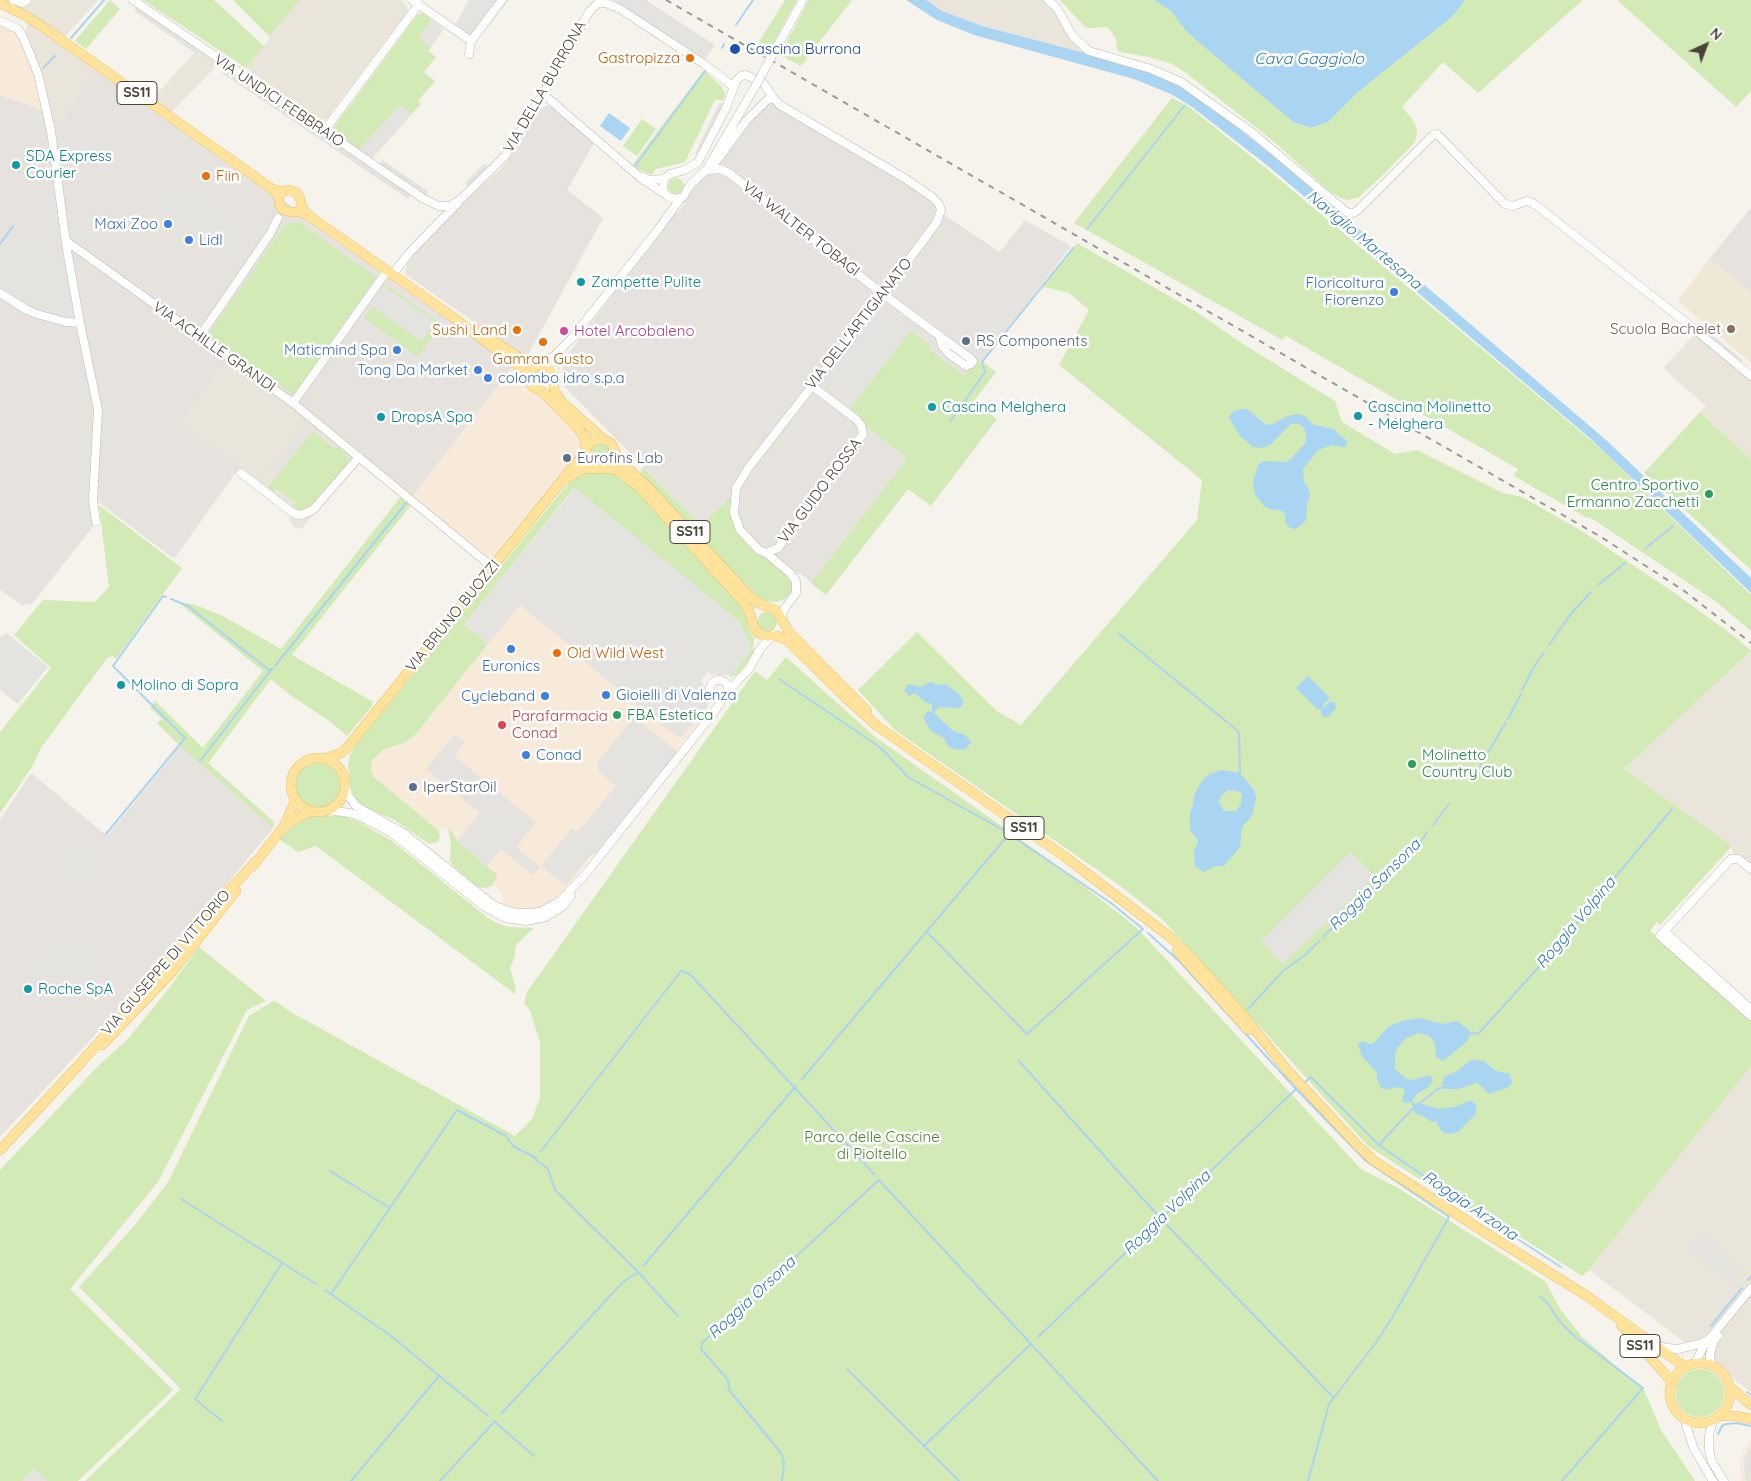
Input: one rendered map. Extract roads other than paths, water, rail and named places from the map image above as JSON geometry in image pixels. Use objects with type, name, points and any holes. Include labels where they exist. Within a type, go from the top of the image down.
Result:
[{"type":"main road","name":"SS11","points":[[0,3],[18,11],[46,29],[271,188],[285,205],[308,215],[450,315],[483,342],[515,363],[528,377],[532,386],[540,390],[578,428],[584,437],[587,462],[594,468],[606,468],[621,473],[638,486],[744,603],[749,611],[754,627],[764,636],[773,635],[790,642],[858,710],[892,736],[1064,856],[1157,928],[1191,957],[1234,1004],[1292,1076],[1374,1161],[1607,1310],[1685,1367]]},
{"type":"main road","name":"SS11","points":[[285,205],[290,190],[296,192],[299,196],[300,204],[308,215]]},
{"type":"main road","points":[[285,205],[300,204]]},
{"type":"main road","name":"SS11","points":[[450,315],[520,358],[538,366],[547,367],[553,378],[556,394],[563,403],[602,439],[612,445],[619,460],[648,487],[751,598],[777,611],[789,632],[892,736]]},
{"type":"main road","points":[[528,377],[531,370],[538,366]]},
{"type":"main road","points":[[540,390],[549,387],[553,378]]},
{"type":"main road","points":[[586,450],[592,442],[602,439]]},
{"type":"main road","name":"VIA BRUNO BUOZZI","points":[[324,758],[347,748],[586,450]]},
{"type":"main road","points":[[606,468],[612,464],[615,454]]},
{"type":"main road","name":"VIA BRUNO BUOZZI","points":[[559,484],[575,472],[594,468]]},
{"type":"main road","points":[[754,627],[757,611],[769,607]]},
{"type":"main road","points":[[773,635],[780,628],[781,618]]},
{"type":"main road","name":"VIA BRUNO BUOZZI","points":[[342,773],[347,748]]},
{"type":"main road","points":[[324,758],[336,764],[342,773],[345,785],[340,801],[328,810],[313,811],[303,806],[296,799],[292,791],[292,782],[296,769],[309,759],[324,758]]},
{"type":"main road","name":"VIA GIUSEPPE DI VITTORIO","points":[[0,1150],[77,1067],[256,861],[284,826],[296,799]]},
{"type":"main road","name":"VIA GIUSEPPE DI VITTORIO","points":[[284,826],[296,818],[313,811]]},
{"type":"main road","name":"SS11","points":[[1607,1310],[1673,1382]]},
{"type":"main road","points":[[1751,1405],[1730,1387],[1725,1376],[1713,1366],[1704,1364],[1685,1367],[1673,1382],[1671,1390],[1672,1402],[1676,1410],[1682,1416],[1697,1422],[1736,1416],[1751,1419]]},
{"type":"main road","points":[[1716,1418],[1728,1403],[1730,1387]]},
{"type":"street","points":[[13,0],[22,3],[27,0]]},
{"type":"street","name":"VIA UNDICI FEBBRAIO","points":[[133,0],[324,132],[436,206]]},
{"type":"street","points":[[469,54],[471,41],[502,0]]},
{"type":"street","points":[[553,378],[556,361],[567,344],[689,188],[707,169],[803,0]]},
{"type":"street","points":[[1048,0],[1058,8],[1072,35],[1089,51],[1165,74],[1181,82],[1250,131],[1348,213],[1357,211],[1435,134],[1443,139],[1505,204],[1510,206],[1527,201],[1533,203],[1751,376]]},
{"type":"street","points":[[324,132],[415,2],[471,41]]},
{"type":"street","name":"VIA DELLA BURRONA","points":[[293,403],[390,272],[505,156],[543,94],[589,12],[598,4],[606,3],[616,7],[713,70],[734,87]]},
{"type":"street","points":[[0,21],[21,32],[38,74],[51,131],[67,250],[98,410],[93,500],[96,522]]},
{"type":"street","name":"VIA DELL'ARTIGIANATO","points":[[734,87],[740,77],[749,76],[764,84],[772,97],[780,105],[918,187],[934,198],[940,206],[941,212],[938,220],[745,472],[736,488],[734,511],[739,528],[761,551],[794,576],[796,590],[781,618]]},
{"type":"street","points":[[679,173],[692,167],[700,160],[726,108],[734,87]]},
{"type":"street","points":[[543,94],[636,174],[672,199],[681,198]]},
{"type":"street","points":[[700,176],[709,170],[746,121],[772,97]]},
{"type":"street","points":[[636,174],[648,180],[664,179],[670,174],[700,168],[713,157]]},
{"type":"street","name":"VIA WALTER TOBAGI","points":[[709,170],[720,169],[729,173],[883,294],[971,359],[973,361],[972,364],[964,366],[948,353],[942,346],[938,335]]},
{"type":"street","points":[[679,173],[687,180],[689,188]]},
{"type":"street","points":[[664,179],[662,188],[668,210],[666,218]]},
{"type":"street","name":"VIA DELLA BURRONA","points":[[436,206],[450,206],[461,199]]},
{"type":"street","points":[[200,336],[270,234],[285,205]]},
{"type":"street","points":[[436,206],[441,214],[440,221]]},
{"type":"street","name":"VIA ACHILLE GRANDI","points":[[66,241],[293,403],[485,561]]},
{"type":"street","points":[[0,293],[36,314],[66,322],[80,323]]},
{"type":"street","points":[[538,366],[546,362],[567,344]]},
{"type":"street","name":"VIA GUIDO ROSSA","points":[[766,553],[777,549],[863,434],[861,425],[856,419],[812,386]]},
{"type":"street","points":[[241,473],[293,513],[301,515],[313,510],[359,457]]},
{"type":"street","points":[[769,607],[783,605],[790,601]]},
{"type":"street","points":[[754,627],[759,644],[756,656]]},
{"type":"street","points":[[328,810],[350,813],[392,833],[485,908],[505,918],[526,921],[546,917],[555,912],[568,900],[584,876],[773,635]]},
{"type":"street","points":[[708,719],[714,706],[710,688],[712,682],[718,679],[736,680],[745,673]]},
{"type":"street","points":[[711,694],[719,698],[726,694],[728,685],[724,680]]},
{"type":"street","points":[[345,785],[352,800],[362,811],[396,828],[481,896],[498,907],[524,913],[549,908],[564,897],[584,876]]},
{"type":"street","points":[[1662,934],[1731,859],[1739,859],[1751,869]]},
{"type":"street","points":[[1662,934],[1751,1009]]},
{"type":"street","points":[[1662,934],[1751,1016]]},
{"type":"street","points":[[1695,1364],[1704,1347],[1751,1288]]},
{"type":"street","points":[[1713,1366],[1710,1354],[1714,1340],[1751,1296]]},
{"type":"street","points":[[1653,1343],[1667,1348],[1678,1349],[1703,1343],[1711,1338]]},
{"type":"street","points":[[1682,1416],[1694,1449],[1713,1481]]},
{"type":"street","points":[[1716,1418],[1708,1435],[1709,1450],[1712,1462],[1724,1481]]},
{"type":"water","name":"Naviglio Martesana","points":[[906,0],[926,0],[942,11],[982,26],[1134,66],[1182,87],[1209,105],[1277,159],[1606,440],[1751,578],[1751,593],[1591,439],[1268,166],[1192,107],[1171,94],[1134,79],[974,35],[937,20]]},
{"type":"water","name":"Cava Gaggiolo","points":[[1154,0],[1465,0],[1453,16],[1358,92],[1328,122],[1311,128],[1293,122],[1187,32],[1171,11]]},
{"type":"water","points":[[609,113],[630,128],[621,141],[600,126]]},
{"type":"water","points":[[1247,409],[1265,424],[1270,425],[1288,416],[1298,414],[1305,416],[1314,425],[1333,429],[1347,441],[1347,445],[1344,447],[1332,445],[1318,450],[1303,469],[1304,482],[1310,494],[1306,520],[1295,529],[1290,528],[1286,524],[1284,512],[1264,506],[1255,494],[1253,482],[1258,465],[1264,461],[1287,462],[1292,458],[1306,442],[1304,428],[1299,424],[1291,424],[1270,445],[1263,448],[1253,447],[1240,436],[1229,416],[1234,411]]},
{"type":"water","points":[[1308,676],[1330,698],[1322,706],[1324,708],[1329,702],[1335,702],[1336,708],[1328,717],[1322,716],[1320,708],[1318,710],[1296,688]]},
{"type":"water","points":[[929,682],[937,685],[945,684],[957,692],[963,700],[962,706],[959,708],[938,707],[934,713],[952,730],[965,735],[970,740],[971,742],[966,749],[958,750],[951,748],[944,738],[930,730],[923,717],[927,712],[932,711],[932,704],[925,702],[915,693],[909,696],[904,690],[908,684],[922,687]]},
{"type":"water","points":[[1222,770],[1240,773],[1254,790],[1256,798],[1252,816],[1242,827],[1240,847],[1224,866],[1215,866],[1204,872],[1195,866],[1194,853],[1198,840],[1190,830],[1190,812],[1193,806],[1194,795],[1203,779],[1210,774]],"holes":[[[1228,790],[1238,791],[1242,794],[1241,804],[1236,811],[1224,811],[1219,802],[1220,797]]]},
{"type":"water","points":[[1419,1018],[1443,1024],[1459,1022],[1472,1033],[1465,1043],[1443,1061],[1436,1057],[1435,1044],[1430,1036],[1418,1033],[1406,1038],[1395,1054],[1395,1069],[1406,1079],[1413,1080],[1429,1075],[1433,1079],[1427,1088],[1417,1094],[1410,1102],[1405,1103],[1402,1100],[1405,1092],[1403,1088],[1396,1087],[1387,1090],[1381,1088],[1377,1073],[1362,1056],[1358,1044],[1363,1041],[1373,1044],[1389,1026]]},
{"type":"water","points":[[1471,1060],[1484,1061],[1496,1071],[1510,1074],[1512,1083],[1507,1088],[1489,1094],[1478,1083],[1459,1089],[1445,1089],[1442,1084],[1445,1076],[1456,1072]]},
{"type":"water","points":[[1472,1100],[1477,1108],[1475,1115],[1459,1131],[1452,1134],[1443,1133],[1436,1122],[1430,1121],[1413,1110],[1413,1104],[1418,1103],[1439,1109],[1454,1107]]},
{"type":"waterway","points":[[71,38],[104,0]]},
{"type":"waterway","points":[[736,25],[753,0]]},
{"type":"waterway","points":[[722,48],[724,44]]},
{"type":"waterway","points":[[43,68],[55,56]]},
{"type":"waterway","points":[[635,166],[705,71]]},
{"type":"waterway","points":[[1087,229],[1184,106]]},
{"type":"waterway","points":[[0,244],[13,226]]},
{"type":"waterway","points":[[950,422],[985,372],[982,362],[1073,248]]},
{"type":"waterway","points":[[275,666],[406,503]]},
{"type":"waterway","name":"Roggia Sansona","points":[[1646,548],[1673,526]]},
{"type":"waterway","name":"Roggia Sansona","points":[[1598,585],[1625,563]]},
{"type":"waterway","name":"Roggia Sansona","points":[[1549,645],[1570,615],[1591,592]]},
{"type":"waterway","points":[[106,834],[185,738],[113,666],[163,596],[166,597]]},
{"type":"waterway","points":[[171,599],[188,606],[269,670],[273,669]]},
{"type":"waterway","points":[[1119,634],[1238,731],[1240,773]]},
{"type":"waterway","name":"Roggia Sansona","points":[[1522,690],[1544,652]]},
{"type":"waterway","points":[[200,761],[270,671]]},
{"type":"waterway","points":[[779,679],[881,748],[908,777],[1003,830],[1111,903],[1143,929],[1027,1034],[927,932]]},
{"type":"waterway","name":"Roggia Sansona","points":[[1508,719],[1521,694]]},
{"type":"waterway","name":"Roggia Sansona","points":[[1480,766],[1506,722]]},
{"type":"waterway","name":"Roggia Sansona","points":[[1433,825],[1449,804]]},
{"type":"waterway","name":"Roggia Volpina","points":[[1472,1033],[1478,1034],[1557,947],[1672,809]]},
{"type":"waterway","name":"Roggia Sansona","points":[[1323,937],[1422,840],[1427,832]]},
{"type":"waterway","points":[[802,1079],[1009,834]]},
{"type":"waterway","points":[[1148,933],[1180,962],[1296,1089],[1366,1161],[1449,1217],[1392,1318],[1329,1404],[1308,1481]]},
{"type":"waterway","name":"Roggia Sansona","points":[[1248,1009],[1284,970],[1304,956],[1319,941]]},
{"type":"waterway","points":[[541,1151],[681,971],[690,974],[874,1174]]},
{"type":"waterway","points":[[1019,1061],[1161,1219],[1333,1397]]},
{"type":"waterway","name":"Roggia Volpina","points":[[1305,1082],[1311,1077],[1379,1145],[1413,1108]]},
{"type":"waterway","points":[[644,1265],[796,1086]]},
{"type":"waterway","points":[[1420,1103],[1443,1087]]},
{"type":"waterway","name":"Roggia Volpina","points":[[1038,1337],[1296,1089]]},
{"type":"waterway","points":[[331,1294],[457,1110],[506,1136],[513,1146],[536,1158]]},
{"type":"waterway","name":"Roggia Arzona","points":[[1379,1145],[1485,1218],[1561,1267]]},
{"type":"waterway","points":[[535,1159],[548,1169],[555,1190],[638,1272],[678,1316]]},
{"type":"waterway","points":[[330,1171],[390,1208]]},
{"type":"waterway","name":"Roggia Volpina","points":[[879,1180],[1158,1481]]},
{"type":"waterway","name":"Roggia Orsona","points":[[782,1481],[784,1463],[781,1453],[729,1390],[728,1380],[701,1349],[702,1343],[879,1180]]},
{"type":"waterway","points":[[181,1199],[316,1284]]},
{"type":"waterway","points":[[222,1421],[195,1399],[282,1263]]},
{"type":"waterway","points":[[501,1414],[623,1282],[638,1272]]},
{"type":"waterway","name":"Roggia Arzona","points":[[1748,1280],[1751,1276]]},
{"type":"waterway","name":"Roggia Arzona","points":[[1711,1326],[1742,1288]]},
{"type":"waterway","points":[[325,1290],[391,1336],[488,1416]]},
{"type":"waterway","points":[[1540,1297],[1546,1301],[1560,1322],[1573,1335],[1643,1388],[1562,1481]]},
{"type":"waterway","points":[[924,1446],[1031,1344]]},
{"type":"waterway","points":[[847,1369],[959,1481]]},
{"type":"waterway","points":[[351,1481],[439,1376]]},
{"type":"waterway","name":"Roggia Arzona","points":[[1747,1392],[1751,1395]]},
{"type":"waterway","points":[[494,1421],[534,1456]]},
{"type":"waterway","points":[[440,1481],[495,1421]]},
{"type":"waterway","points":[[1718,1434],[1722,1426],[1726,1424],[1736,1423],[1751,1426]]},
{"type":"railway","points":[[666,0],[1601,537],[1683,590],[1751,643]]},
{"type":"place","name":"Cascina Burrona","points":[[735,49]]},
{"type":"place","name":"Gastropizza","points":[[690,58]]},
{"type":"place","name":"SDA Express Courier","points":[[16,165]]},
{"type":"place","name":"Fiin","points":[[206,176]]},
{"type":"place","name":"Maxi Zoo","points":[[168,224]]},
{"type":"place","name":"Lidl","points":[[189,240]]},
{"type":"place","name":"Zampette Pulite","points":[[581,282]]},
{"type":"place","name":"Floricoltura Fiorenzo","points":[[1394,292]]},
{"type":"place","name":"Scuola Bachelet","points":[[1731,329]]},
{"type":"place","name":"Sushi Land","points":[[517,330]]},
{"type":"place","name":"Hotel Arcobaleno","points":[[564,331]]},
{"type":"place","name":"RS Components","points":[[966,341]]},
{"type":"place","name":"Gamran Gusto","points":[[543,342]]},
{"type":"place","name":"Maticmind Spa","points":[[397,350]]},
{"type":"place","name":"Tong Da Market","points":[[478,370]]},
{"type":"place","name":"colombo idro s.p.a","points":[[488,378]]},
{"type":"place","name":"Cascina Melghera","points":[[932,407]]},
{"type":"place","name":"Cascina Molinetto - Melghera","points":[[1358,416]]},
{"type":"place","name":"DropsA Spa","points":[[381,417]]},
{"type":"place","name":"Eurofins Lab","points":[[567,458]]},
{"type":"place","name":"Centro Sportivo Ermanno Zacchetti","points":[[1709,494]]},
{"type":"place","name":"Euronics","points":[[511,649]]},
{"type":"place","name":"Old Wild West","points":[[557,653]]},
{"type":"place","name":"Molino di Sopra","points":[[121,685]]},
{"type":"place","name":"Gioielli di Valenza","points":[[606,695]]},
{"type":"place","name":"Cycleband","points":[[545,696]]},
{"type":"place","name":"FBA Estetica","points":[[617,715]]},
{"type":"place","name":"Parafarmacia Conad","points":[[502,725]]},
{"type":"place","name":"Conad","points":[[526,755]]},
{"type":"place","name":"Molinetto Country Club","points":[[1412,764]]},
{"type":"place","name":"IperStarOil","points":[[413,787]]},
{"type":"place","name":"Roche SpA","points":[[28,989]]},
{"type":"park label","name":"Parco delle Cascine di Pioltello","points":[[872,1146]]}]
